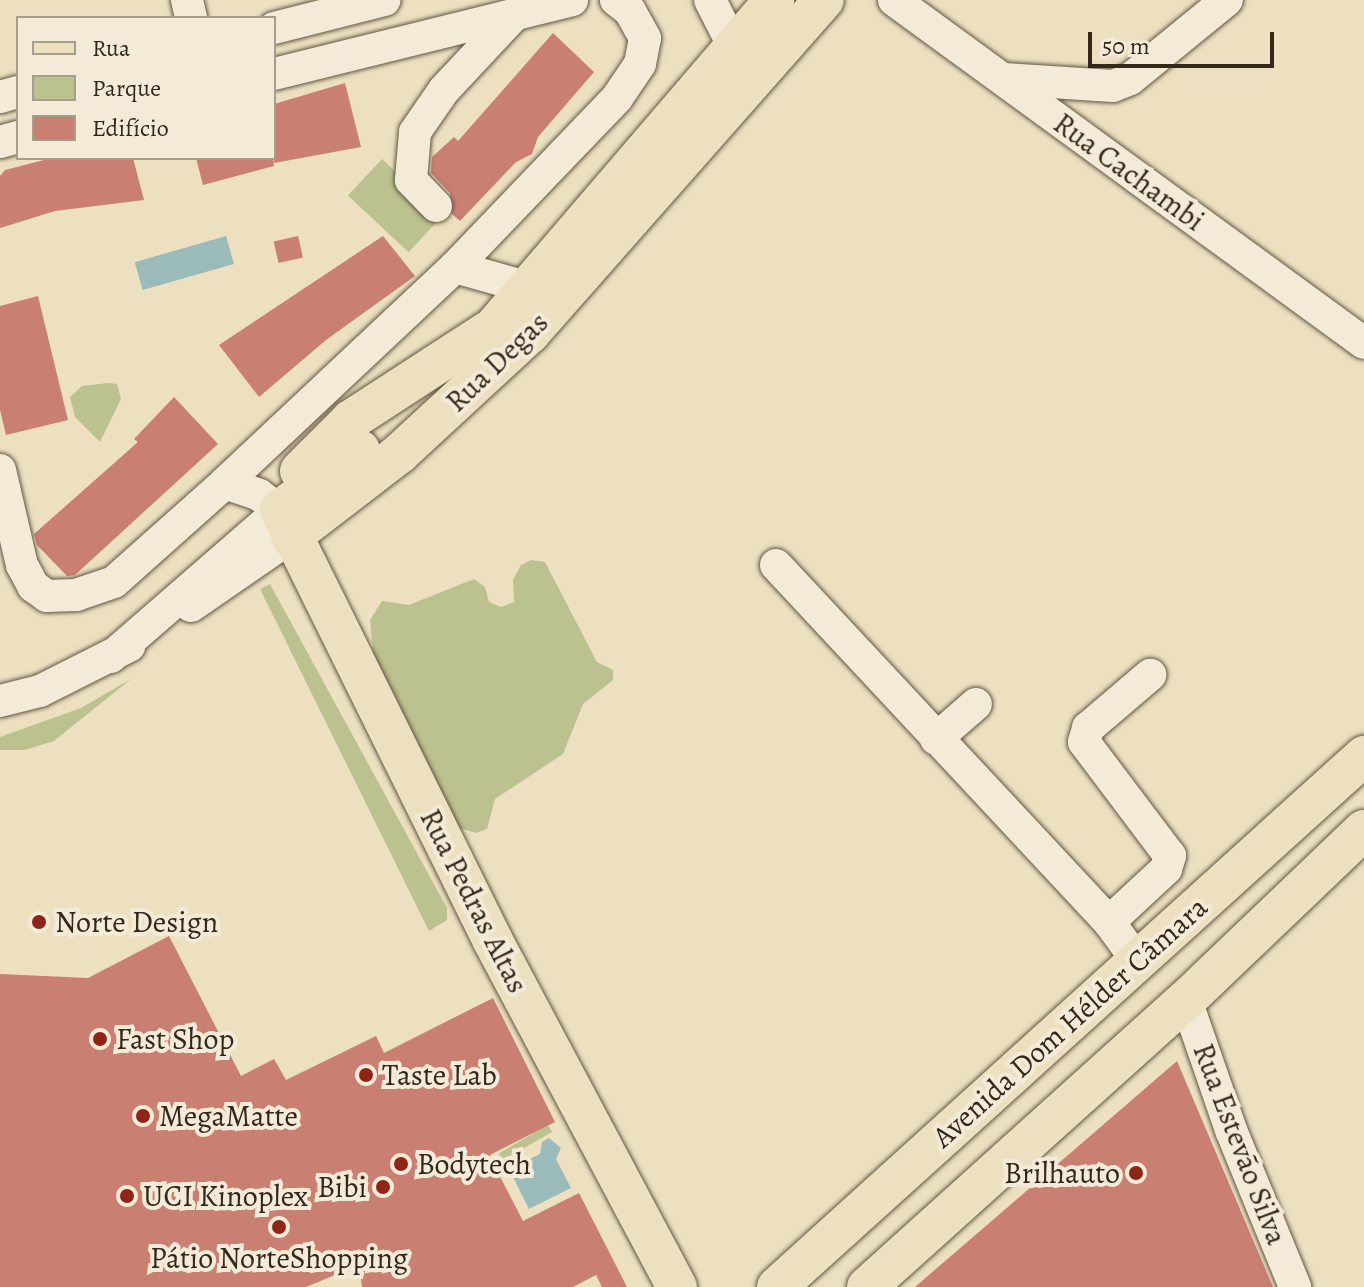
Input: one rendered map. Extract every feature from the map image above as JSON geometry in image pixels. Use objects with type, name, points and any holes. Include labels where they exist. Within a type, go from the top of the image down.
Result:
[{"type":"main road","name":"Rua Degas","points":[[286,524],[299,472],[324,442],[504,320],[774,0]]},
{"type":"main road","name":"Rua Degas","points":[[286,524],[400,453],[530,333],[824,0]]},
{"type":"main road","name":"Rua Pedras Altas","points":[[286,524],[493,941],[677,1287]]},
{"type":"main road","name":"Avenida Dom Hélder Câmara","points":[[777,1287],[1136,959],[1196,910],[1364,756]]},
{"type":"main road","name":"Avenida Dom Hélder Câmara","points":[[867,1287],[1186,1000],[1364,830]]},
{"type":"street","points":[[276,27],[385,0]]},
{"type":"street","points":[[276,74],[572,0]]},
{"type":"street","points":[[0,470],[22,565],[33,586],[47,596],[76,595],[114,582],[225,483],[455,267],[631,79],[645,38],[630,11],[616,0]]},
{"type":"street","points":[[710,0],[734,47]]},
{"type":"street","name":"Rua Cachambi","points":[[894,0],[1364,343]]},
{"type":"street","points":[[1001,78],[1113,86],[1130,79],[1227,0]]},
{"type":"street","points":[[436,206],[411,180],[415,132],[444,90],[515,14]]},
{"type":"street","points":[[455,267],[529,288]]},
{"type":"street","points":[[225,483],[259,495],[286,524]]},
{"type":"street","name":"Rua Degas","points":[[0,701],[40,691],[111,657],[286,524]]},
{"type":"street","points":[[776,565],[1109,922],[1136,959]]},
{"type":"street","points":[[1109,922],[1162,873],[1168,865],[1168,849],[1084,742],[1088,728],[1150,675]]},
{"type":"street","points":[[936,739],[976,704]]},
{"type":"street","points":[[1162,873],[1196,910]]},
{"type":"street","name":"Rua Estevão Silva","points":[[1186,1000],[1231,1130],[1295,1287]]},
{"type":"green space","points":[[382,159],[443,216],[409,252],[348,196]]},
{"type":"green space","points":[[117,384],[121,399],[100,442],[75,417],[70,397],[82,386]]},
{"type":"green space","points":[[531,560],[545,562],[597,662],[613,670],[613,680],[583,704],[563,754],[495,799],[487,829],[476,833],[456,827],[375,670],[370,620],[382,601],[409,605],[474,579],[485,587],[489,602],[501,607],[514,602],[513,580],[521,565]]},
{"type":"green space","points":[[270,584],[447,908],[447,920],[429,931],[260,589]]},
{"type":"green space","points":[[131,679],[54,741],[25,750],[0,750],[0,737],[81,708]]},
{"type":"green space","points":[[548,1125],[552,1132],[503,1160],[499,1154]]},
{"type":"water","points":[[226,236],[234,264],[143,290],[135,262]]},
{"type":"water","points":[[549,1138],[561,1148],[556,1159],[571,1188],[529,1209],[509,1169],[540,1154],[542,1142]]},
{"type":"building","points":[[553,33],[594,72],[538,137],[532,154],[516,162],[460,221],[452,214],[450,193],[431,173],[432,157],[454,137],[458,141]]},
{"type":"building","points":[[345,83],[361,147],[274,163],[276,103]]},
{"type":"building","points":[[44,160],[134,160],[144,200],[55,211],[0,228],[0,176],[5,170]]},
{"type":"building","points":[[197,160],[273,160],[274,166],[203,185]]},
{"type":"building","points":[[298,236],[303,257],[279,263],[274,242]]},
{"type":"building","points":[[383,236],[415,276],[326,340],[259,397],[219,345]]},
{"type":"building","points":[[38,296],[68,420],[6,435],[0,410],[0,306]]},
{"type":"building","points":[[174,397],[218,444],[75,575],[67,576],[37,545],[34,534],[138,442],[134,439]]},
{"type":"building","points":[[169,936],[241,1076],[274,1059],[286,1080],[376,1036],[384,1053],[493,998],[555,1122],[490,1155],[493,1163],[523,1221],[579,1193],[627,1287],[602,1287],[596,1275],[573,1287],[362,1287],[359,1265],[306,1287],[0,1287],[0,974],[88,978]]},
{"type":"building","name":"Brilhauto","points":[[1177,1061],[1273,1287],[915,1287]]},
{"type":"place","name":"Norte Design","points":[[39,922]]},
{"type":"place","name":"Fast Shop","points":[[100,1039]]},
{"type":"place","name":"Taste Lab","points":[[366,1075]]},
{"type":"place","name":"MegaMatte","points":[[143,1116]]},
{"type":"place","name":"Bodytech","points":[[401,1164]]},
{"type":"place","name":"Brilhauto","points":[[1136,1173]]},
{"type":"place","name":"Bibi","points":[[383,1187]]},
{"type":"place","name":"UCI Kinoplex","points":[[127,1196]]},
{"type":"place","name":"Pátio NorteShopping","points":[[279,1227]]}]
